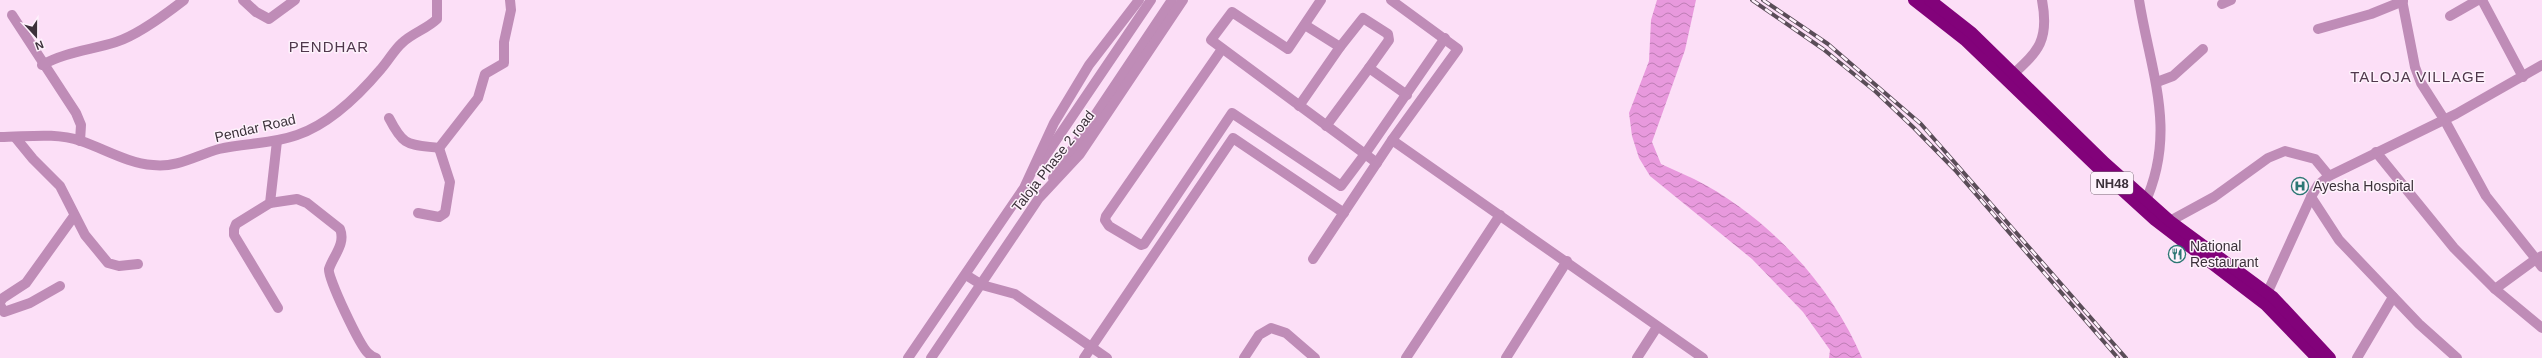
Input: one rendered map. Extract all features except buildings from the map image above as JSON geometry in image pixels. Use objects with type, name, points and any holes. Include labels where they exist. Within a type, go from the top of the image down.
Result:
[{"type":"highway","name":"NH48","points":[[1914,0],[2010,77],[2144,204],[2265,298],[2317,358]]},
{"type":"highway","name":"NH48","points":[[1930,0],[1972,33],[2010,77]]},
{"type":"highway","name":"NH48","points":[[2144,204],[2170,221],[2265,298],[2330,358]]},
{"type":"street","points":[[42,65],[56,57],[117,42],[165,15],[184,0]]},
{"type":"street","points":[[243,0],[256,12],[269,19],[295,0]]},
{"type":"street","name":"Pendar Road","points":[[0,137],[52,135],[80,141],[123,158],[152,165],[165,166],[188,162],[219,150],[277,141],[298,135],[325,122],[343,107],[381,69],[403,42],[437,19],[437,0]]},
{"type":"street","points":[[438,148],[478,98],[484,74],[500,66],[506,60],[504,42],[510,10],[510,0]]},
{"type":"street","name":"Taloja Phase 2 road","points":[[908,358],[1024,188],[1054,123],[1089,65],[1139,0]]},
{"type":"street","points":[[1024,188],[1151,0]]},
{"type":"street","points":[[1039,198],[1172,0]]},
{"type":"street","name":"Taloja Phase 2 road","points":[[931,358],[982,285],[1039,198],[1080,154],[1183,0]]},
{"type":"street","points":[[1321,0],[1287,49],[1231,12],[1210,39],[1377,163]]},
{"type":"street","points":[[1313,258],[1392,140],[1458,49],[1392,0]]},
{"type":"street","points":[[2010,77],[2037,52],[2043,35],[2045,15],[2042,0]]},
{"type":"street","points":[[2139,0],[2157,82],[2162,128],[2161,149],[2144,204]]},
{"type":"street","points":[[2450,16],[2478,0]]},
{"type":"street","points":[[2482,0],[2523,77]]},
{"type":"street","points":[[2318,29],[2371,14],[2402,1],[2415,68],[2421,83],[2444,119],[2486,196],[2540,261],[2495,289]]},
{"type":"street","points":[[12,15],[42,65],[76,113],[81,125],[80,141]]},
{"type":"street","points":[[1299,106],[1340,47],[1362,19],[1388,34],[1388,40],[1326,126]]},
{"type":"street","points":[[1305,25],[1340,47]]},
{"type":"street","points":[[1222,49],[1105,220],[1109,226],[1142,245],[1232,113],[1341,186],[1365,154],[1445,38]]},
{"type":"street","points":[[2157,82],[2173,76],[2203,49]]},
{"type":"street","points":[[2265,298],[2318,185],[2329,176],[2444,119],[2523,77],[2542,65]]},
{"type":"street","points":[[1369,68],[1406,95]]},
{"type":"street","points":[[389,118],[400,139],[409,143],[438,148]]},
{"type":"street","points":[[15,137],[33,159],[60,186],[85,235],[108,263],[119,266],[138,264]]},
{"type":"street","points":[[1084,358],[1233,138],[1344,213]]},
{"type":"street","points":[[1392,140],[1567,261],[1657,327],[1703,358]]},
{"type":"street","points":[[270,203],[277,141]]},
{"type":"street","points":[[418,213],[439,216],[445,212],[450,182],[438,148]]},
{"type":"street","points":[[2170,221],[2214,197],[2268,158],[2285,151],[2315,159],[2329,176]]},
{"type":"street","points":[[2376,152],[2454,248],[2495,289],[2542,328]]},
{"type":"street","points":[[1198,162],[1211,171]]},
{"type":"street","points":[[2312,197],[2339,240],[2419,324],[2457,358]]},
{"type":"street","points":[[278,308],[234,235],[234,229],[236,224],[270,203],[292,199],[307,203],[340,229],[342,234],[339,252],[329,270],[331,283],[353,329],[368,353],[376,358]]},
{"type":"street","points":[[1406,358],[1500,215]]},
{"type":"street","points":[[60,286],[13,310],[4,312],[0,304],[3,298],[26,283],[74,216]]},
{"type":"street","points":[[1160,220],[1172,229]]},
{"type":"street","points":[[1506,358],[1567,261]]},
{"type":"street","points":[[966,275],[982,285],[1015,294],[1107,358]]},
{"type":"street","points":[[2357,358],[2393,297]]},
{"type":"street","points":[[1636,358],[1657,327]]},
{"type":"street","points":[[1244,358],[1259,334],[1271,328],[1286,334],[1315,358]]},
{"type":"water","points":[[1657,0],[1696,0],[1685,50],[1652,142],[1661,164],[1694,179],[1721,194],[1771,232],[1814,278],[1833,304],[1849,331],[1862,358],[1829,358],[1830,350],[1803,312],[1752,259],[1650,176],[1639,158],[1632,136],[1629,113],[1649,61],[1651,20]]},
{"type":"railway","points":[[1752,0],[1823,49],[1876,92],[1914,128],[1955,170],[2118,358]]},
{"type":"railway","points":[[1763,0],[1828,44],[1921,124],[2126,358]]},
{"type":"place","name":"Ayesha Hospital","points":[[2300,186]]},
{"type":"place","name":"National Restaurant","points":[[2177,254]]},
{"type":"district","name":"PENDHAR","points":[[329,46]]},
{"type":"district","name":"TALOJA VILLAGE","points":[[2418,76]]}]
